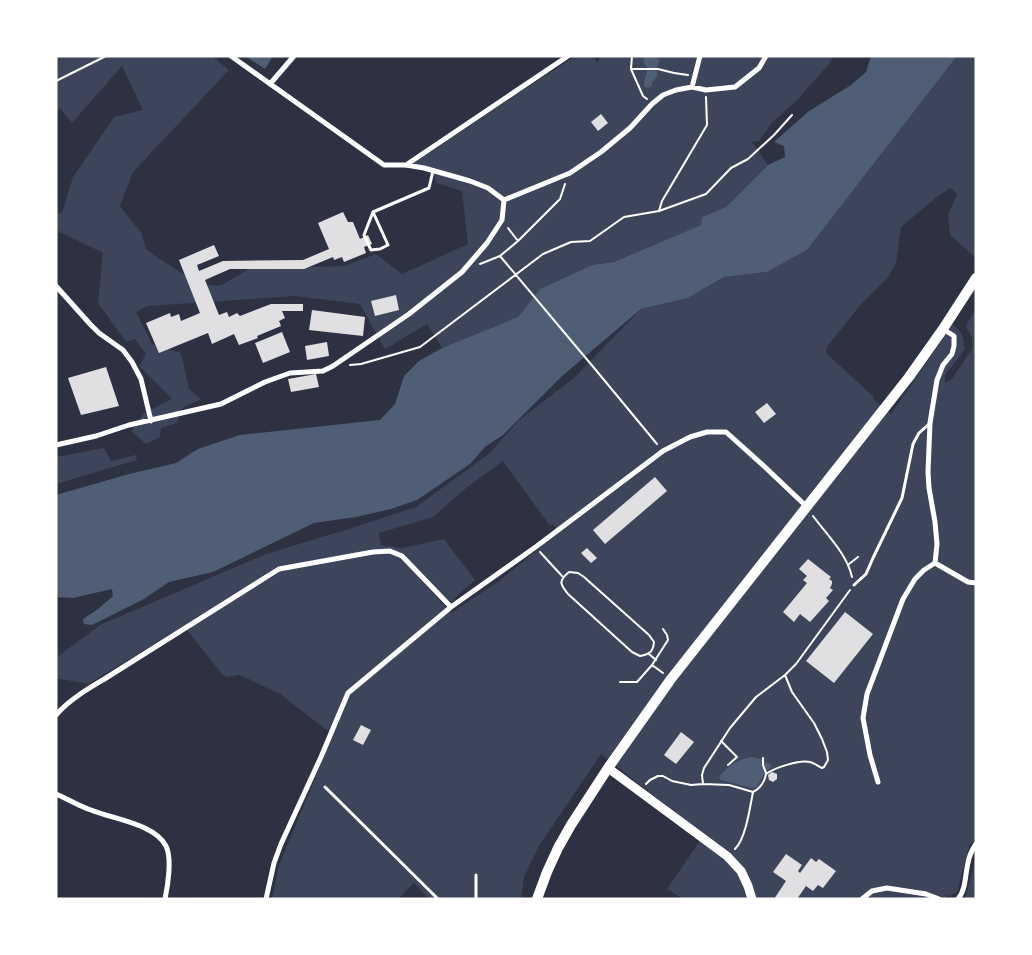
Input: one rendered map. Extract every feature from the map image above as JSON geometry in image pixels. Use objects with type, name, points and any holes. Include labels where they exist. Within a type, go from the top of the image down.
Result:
[{"type":"main road","points":[[536,899],[558,848],[608,768],[671,679],[882,412],[943,329],[976,278]]},
{"type":"street","points":[[231,56],[384,165],[406,165],[433,171],[488,188],[504,200]]},
{"type":"street","points":[[270,84],[294,56]]},
{"type":"street","points":[[406,165],[568,56]]},
{"type":"street","points":[[692,87],[700,56]]},
{"type":"street","points":[[504,200],[570,173],[601,152],[630,128],[652,104],[664,95],[676,90],[692,87],[706,90],[735,87],[759,68],[766,56]]},
{"type":"street","points":[[56,445],[96,436],[150,420],[221,404],[290,372],[316,372],[333,366],[409,314],[462,272],[487,243],[502,220],[504,200]]},
{"type":"street","points":[[56,286],[99,333],[123,350],[132,362],[141,379],[150,420]]},
{"type":"street","points":[[936,563],[937,544],[928,472],[930,423],[937,380],[952,354],[954,346],[954,336],[943,329]]},
{"type":"street","points":[[266,899],[280,844],[348,692],[451,607],[662,451],[690,437],[707,432],[726,432],[806,506]]},
{"type":"street","points":[[56,715],[80,694],[280,569],[373,552],[390,551],[402,556],[451,607]]},
{"type":"street","points":[[936,563],[968,582],[976,584]]},
{"type":"street","points":[[878,782],[870,755],[863,718],[867,694],[903,599],[915,579],[924,570],[936,563]]},
{"type":"street","points":[[608,768],[727,856],[741,871],[752,899]]},
{"type":"street","points":[[56,794],[91,810],[145,827],[160,837],[167,847],[170,867],[165,899]]},
{"type":"street","points":[[958,899],[962,894],[970,853],[976,844]]},
{"type":"street","points":[[862,899],[872,891],[888,888],[926,894],[939,899]]},
{"type":"lane","points":[[374,212],[388,246],[370,250],[364,235],[374,212],[429,188],[433,171]]},
{"type":"lane","points":[[854,585],[866,574],[902,498],[913,444],[919,433],[930,423]]},
{"type":"lane","points":[[325,786],[438,899]]},
{"type":"lane","points":[[476,875],[476,899]]},
{"type":"path","points":[[56,81],[106,56]]},
{"type":"path","points":[[632,56],[631,68],[643,96],[652,104]]},
{"type":"path","points":[[631,68],[658,69],[695,76]]},
{"type":"path","points":[[659,211],[662,201],[707,125],[706,90]]},
{"type":"path","points":[[333,366],[361,364],[420,347],[543,254],[571,242],[590,241],[624,218],[659,211],[706,194],[731,168],[748,159],[774,135],[792,114]]},
{"type":"path","points":[[570,173],[560,199],[518,241],[500,256],[662,451]]},
{"type":"path","points":[[502,220],[518,241]]},
{"type":"path","points":[[703,784],[702,775],[704,768],[735,722],[756,697],[796,664],[854,585],[848,564],[806,506]]},
{"type":"path","points":[[536,546],[563,577]]},
{"type":"path","points":[[848,564],[858,557]]},
{"type":"path","points":[[569,572],[578,573],[584,577],[649,635],[654,642],[653,650],[649,654],[640,656],[625,646],[568,594],[562,587],[561,580],[563,577],[569,572]]},
{"type":"path","points":[[620,682],[637,682],[649,669],[668,640],[663,629]]},
{"type":"path","points":[[649,654],[656,660]]},
{"type":"path","points":[[766,774],[772,770],[804,762],[811,762],[822,768],[828,760],[827,752],[814,723],[792,692],[784,675]]},
{"type":"path","points":[[722,741],[737,757],[728,765]]},
{"type":"path","points":[[640,792],[650,780],[663,776],[672,782],[691,785],[729,785],[753,792],[760,787],[766,778],[763,758]]},
{"type":"path","points":[[727,856],[738,847],[743,835],[753,792]]},
{"type":"shaded area","points":[[56,56],[212,56],[229,70],[133,172],[120,206],[142,234],[146,249],[193,279],[213,285],[222,285],[249,269],[344,266],[376,254],[402,274],[468,244],[462,191],[437,183],[433,171],[412,164],[575,56],[592,56],[598,63],[600,56],[834,56],[799,98],[771,124],[759,141],[752,142],[768,165],[726,207],[702,217],[702,225],[614,262],[592,265],[540,289],[518,317],[442,348],[427,324],[385,349],[360,304],[295,296],[147,306],[136,312],[152,344],[181,353],[189,389],[201,399],[182,408],[177,423],[161,428],[160,437],[146,444],[131,431],[144,413],[172,399],[139,366],[146,354],[135,339],[126,342],[98,303],[103,253],[56,230],[56,214],[62,213],[73,177],[114,117],[143,110],[122,66],[72,123],[60,108],[56,109]]},
{"type":"shaded area","points":[[245,56],[273,56],[265,69]]},
{"type":"shaded area","points":[[645,56],[657,56],[660,60],[656,69],[658,75],[652,86],[649,87],[644,86],[647,71],[646,65],[643,62]]},
{"type":"shaded area","points":[[871,56],[957,56],[807,250],[767,272],[724,277],[688,298],[641,309],[561,377],[503,435],[485,447],[470,464],[417,500],[391,509],[356,517],[314,523],[213,572],[169,582],[144,599],[92,625],[84,624],[83,619],[113,596],[112,589],[73,598],[56,597],[56,495],[176,463],[198,449],[240,435],[380,420],[395,404],[404,376],[419,361],[442,348],[518,317],[540,289],[592,265],[614,262],[701,225],[702,217],[726,207],[768,165],[785,157],[784,146],[774,142],[809,111],[851,85],[866,72]]},
{"type":"shaded area","points":[[957,56],[976,56],[976,258],[950,235],[948,215],[957,194],[950,188],[901,227],[896,263],[887,279],[861,304],[827,347],[826,353],[891,414],[953,324],[962,334],[965,349],[945,375],[945,382],[951,380],[972,349],[972,338],[966,326],[976,308],[976,838],[972,844],[970,843],[957,892],[950,896],[947,895],[946,899],[683,899],[667,889],[704,835],[601,754],[539,846],[524,877],[521,899],[429,899],[414,883],[398,899],[272,899],[279,865],[333,735],[280,694],[240,675],[226,677],[184,626],[88,684],[56,678],[56,658],[100,625],[266,554],[416,507],[490,453],[518,421],[575,377],[641,309],[688,298],[724,277],[767,272],[807,250]],"holes":[[[503,461],[550,526],[553,524],[559,533],[496,583],[451,613],[401,558],[390,553],[403,555],[445,601],[453,601],[475,580],[444,539],[402,548],[381,545],[379,533],[433,517],[465,489]]]},
{"type":"shaded area","points":[[104,448],[111,461],[136,455],[137,460],[56,484],[56,457]]},
{"type":"shaded area","points":[[752,757],[761,759],[771,765],[757,787],[752,788],[721,780],[719,777],[730,766],[738,761]]},
{"type":"shaded area","points":[[976,857],[976,899],[965,899]]},
{"type":"building","points":[[601,114],[608,123],[598,131],[591,122]]},
{"type":"building","points":[[343,212],[348,222],[353,222],[360,239],[368,235],[372,244],[364,247],[366,253],[344,262],[342,257],[334,260],[333,257],[304,269],[230,269],[205,280],[219,315],[227,312],[229,317],[237,313],[240,316],[271,304],[303,304],[303,311],[282,311],[285,318],[279,321],[281,326],[239,345],[234,334],[212,344],[208,333],[159,353],[146,323],[170,313],[171,317],[179,314],[181,321],[200,313],[179,260],[214,245],[219,256],[197,265],[199,271],[223,261],[303,260],[329,249],[318,223]]},
{"type":"building","points":[[396,295],[399,310],[375,316],[371,301]]},
{"type":"building","points":[[312,310],[365,317],[363,336],[309,330]]},
{"type":"building","points":[[282,332],[290,352],[263,363],[255,343]]},
{"type":"building","points":[[327,342],[329,356],[307,360],[305,346]]},
{"type":"building","points":[[106,367],[119,406],[81,415],[68,378]]},
{"type":"building","points":[[316,374],[319,387],[291,392],[288,379]]},
{"type":"building","points":[[767,403],[776,414],[764,423],[755,412]]},
{"type":"building","points":[[655,477],[667,491],[605,544],[593,530]]},
{"type":"building","points":[[587,548],[597,558],[591,563],[581,553]]},
{"type":"building","points":[[808,559],[831,577],[829,579],[832,581],[830,588],[833,590],[826,598],[829,601],[810,622],[800,614],[794,622],[783,612],[807,583],[803,580],[807,576],[799,569]]},
{"type":"building","points":[[845,612],[873,634],[834,683],[806,661]]},
{"type":"building","points":[[361,725],[371,730],[363,745],[353,740]]},
{"type":"building","points":[[681,732],[694,742],[676,764],[664,755]]},
{"type":"building","points":[[772,772],[777,774],[777,779],[773,782],[769,780],[768,775]]},
{"type":"building","points":[[786,854],[802,865],[798,871],[800,873],[811,858],[816,862],[819,859],[836,871],[823,888],[818,885],[813,891],[806,886],[797,899],[774,899],[786,881],[773,872]]}]
